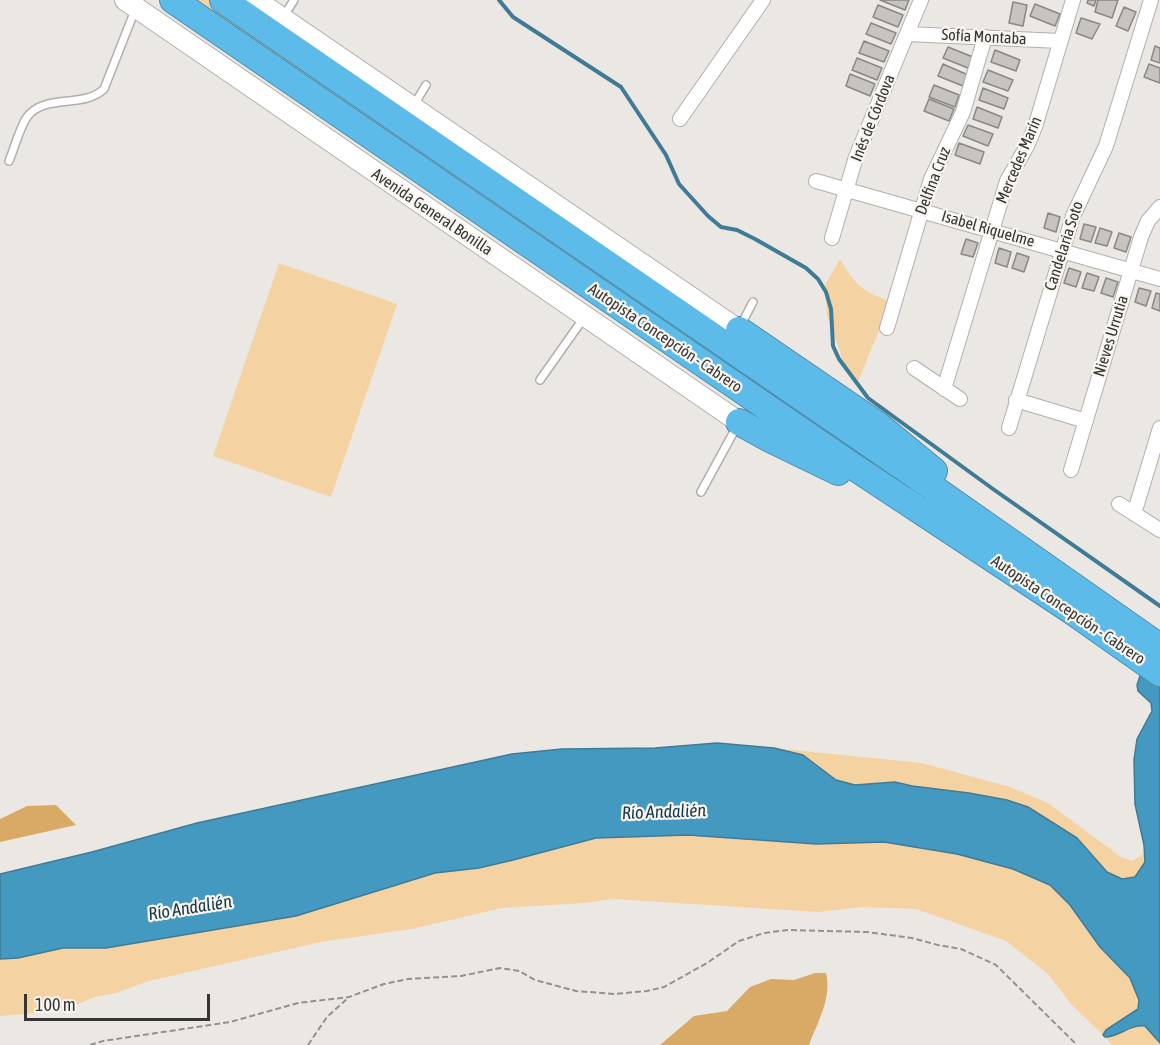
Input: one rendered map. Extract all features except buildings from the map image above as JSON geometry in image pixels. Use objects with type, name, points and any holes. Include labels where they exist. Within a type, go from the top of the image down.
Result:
[{"type":"highway","name":"Autopista Concepción - Cabrero","points":[[173,0],[926,515],[1149,648]]},
{"type":"highway","name":"Autopista Concepción - Cabrero","points":[[224,0],[1022,550],[1149,648],[1160,673]]},
{"type":"highway","points":[[739,330],[895,438],[1022,550]]},
{"type":"highway","points":[[740,422],[926,515]]},
{"type":"street","points":[[256,0],[739,330]]},
{"type":"street","points":[[680,119],[763,0]]},
{"type":"street","name":"Inés de Córdova","points":[[832,238],[845,189],[869,124],[921,0]]},
{"type":"street","name":"Mercedes Marín","points":[[944,389],[1007,181],[1030,139],[1073,0]]},
{"type":"street","name":"Candelaria Soto","points":[[1009,428],[1061,250],[1078,200],[1094,174],[1106,146],[1150,0]]},
{"type":"street","name":"Avenida General Bonilla","points":[[131,4],[740,422]]},
{"type":"street","name":"Sofía Montaba","points":[[907,34],[1060,41]]},
{"type":"street","name":"Delfina Cruz","points":[[887,328],[936,166],[963,112],[985,37]]},
{"type":"street","name":"Isabel Riquelme","points":[[816,181],[1160,279]]},
{"type":"street","name":"Nieves Urrutia","points":[[1071,470],[1144,228],[1160,207]]},
{"type":"street","points":[[914,368],[960,399]]},
{"type":"street","points":[[1017,400],[1086,421]]},
{"type":"street","points":[[1134,514],[1160,428]]},
{"type":"street","points":[[1119,504],[1160,530]]},
{"type":"lane","points":[[283,18],[294,0]]},
{"type":"lane","points":[[9,161],[24,122],[33,111],[47,105],[93,97],[104,89],[131,4]]},
{"type":"lane","points":[[412,107],[426,85]]},
{"type":"lane","points":[[739,330],[753,302]]},
{"type":"lane","points":[[540,380],[585,316]]},
{"type":"lane","points":[[701,492],[740,422]]},
{"type":"path","points":[[308,1045],[327,1017],[349,998],[366,990],[402,980],[460,976],[500,968],[519,971],[535,980],[576,991],[614,994],[639,992],[664,987],[707,963],[728,947],[764,933],[788,930],[867,932],[912,938],[961,949],[996,965],[1077,1045]]},
{"type":"path","points":[[90,1045],[103,1041],[230,1022],[298,1003],[349,998]]},
{"type":"shaded area","points":[[192,0],[209,0],[919,487],[1090,608],[914,495]]},
{"type":"shaded area","points":[[840,259],[855,282],[891,302],[858,381],[844,364],[827,315],[825,285]]},
{"type":"shaded area","points":[[279,263],[397,304],[331,497],[213,456]]},
{"type":"shaded area","points":[[774,748],[922,763],[1010,787],[1048,803],[1121,857],[1132,861],[1145,853],[1145,862],[1135,877],[1122,879],[1107,872],[1077,838],[1028,807],[1007,800],[895,782],[855,785],[836,780],[803,755]]},
{"type":"shaded area","points":[[56,805],[76,825],[0,842],[0,819],[27,806]]},
{"type":"shaded area","points":[[688,835],[816,844],[884,842],[957,854],[1013,869],[1050,885],[1070,905],[1100,947],[1130,979],[1140,1001],[1138,1009],[1106,1030],[1103,1035],[1071,1004],[1048,974],[1006,941],[916,909],[863,907],[818,912],[613,899],[502,908],[412,929],[321,942],[149,981],[73,1006],[36,1013],[0,1016],[0,959],[18,958],[63,948],[106,948],[296,916],[435,873],[479,868],[596,838]]},
{"type":"shaded area","points":[[815,973],[826,973],[827,991],[823,1009],[809,1045],[660,1045],[694,1016],[727,1011],[750,987],[771,979],[794,980]]},
{"type":"shaded area","points":[[1138,1025],[1145,1026],[1160,1045],[1112,1045],[1105,1037],[1111,1037]]},
{"type":"water","name":"Río Andalién","points":[[1160,641],[1160,1043],[1145,1026],[1134,1027],[1115,1035],[1105,1037],[1103,1035],[1106,1030],[1138,1009],[1139,1000],[1130,978],[1100,947],[1070,905],[1050,885],[1013,869],[957,854],[884,842],[816,844],[688,835],[596,838],[479,868],[435,873],[296,916],[106,948],[63,948],[18,958],[0,959],[0,874],[197,823],[512,754],[562,749],[655,748],[717,743],[774,748],[803,755],[836,780],[855,785],[895,782],[1007,800],[1028,807],[1077,838],[1107,872],[1122,879],[1135,877],[1145,862],[1144,845],[1135,804],[1134,760],[1137,739],[1152,711],[1151,703],[1138,691],[1137,685],[1141,673]]},
{"type":"waterway","points":[[499,0],[513,17],[621,87],[666,155],[679,184],[708,216],[721,227],[737,230],[806,268],[818,279],[826,292],[831,309],[833,346],[839,359],[868,398],[1160,606]]}]
